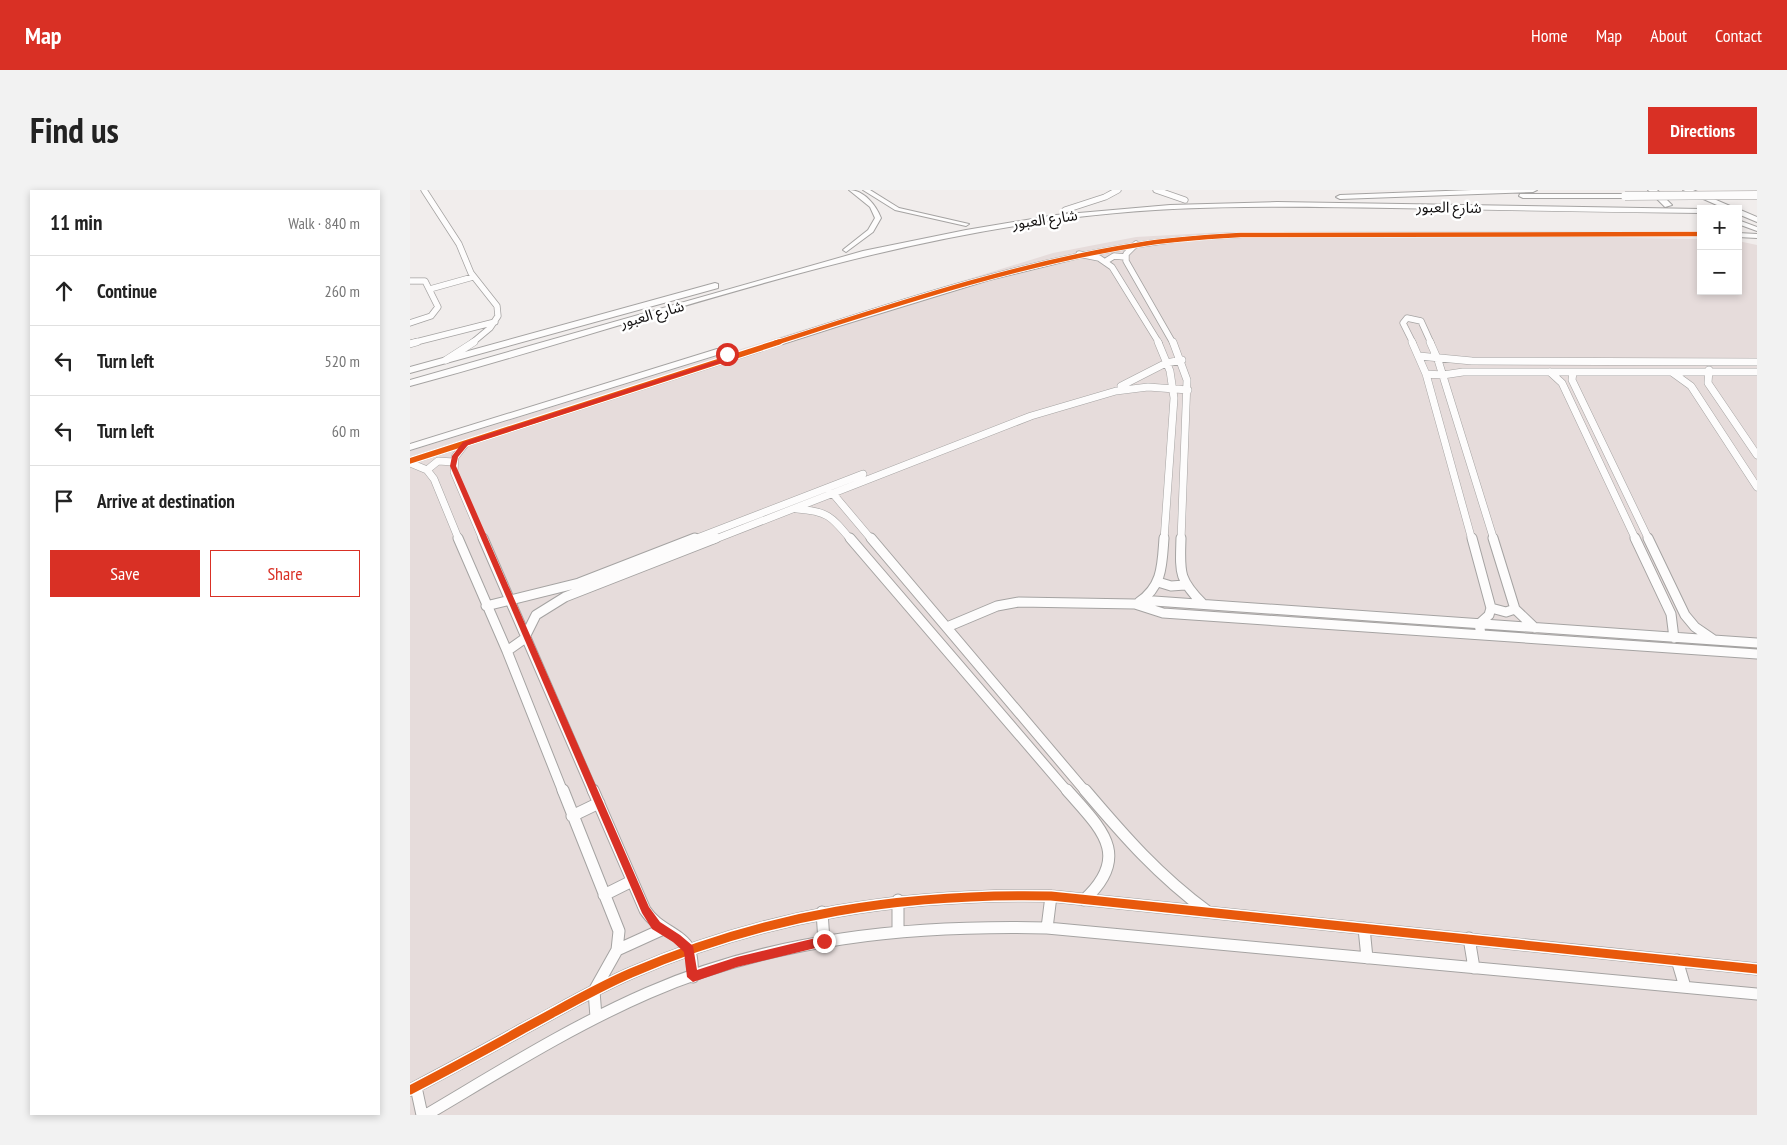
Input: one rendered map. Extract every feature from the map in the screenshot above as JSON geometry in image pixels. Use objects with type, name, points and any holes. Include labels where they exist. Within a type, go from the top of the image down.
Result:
[{"type":"main road","name":"شارع العبور","points":[[410,382],[830,263],[931,238],[1039,220],[1102,212],[1276,200],[1533,190]]},
{"type":"main road","points":[[1652,190],[1665,200],[1668,211]]},
{"type":"main road","points":[[1687,190],[1723,205]]},
{"type":"main road","points":[[1738,190],[1757,197]]},
{"type":"main road","points":[[1340,197],[1378,199],[1757,197]]},
{"type":"main road","points":[[1356,206],[1398,202],[1627,198]]},
{"type":"main road","name":"شارع العبور","points":[[819,257],[966,224],[1065,210],[1185,200],[1276,200],[1356,206],[1697,212]]},
{"type":"main road","points":[[1742,217],[1757,220]]},
{"type":"main road","name":"شارع العبور","points":[[410,370],[724,283]]},
{"type":"street","points":[[424,190],[459,244],[473,277],[490,294],[497,306],[498,316],[495,322],[474,342],[443,361]]},
{"type":"street","points":[[852,190],[870,204],[878,215]]},
{"type":"street","points":[[866,190],[896,209],[966,224]]},
{"type":"street","points":[[1065,210],[1105,197],[1118,190]]},
{"type":"street","points":[[1156,190],[1185,200]]},
{"type":"street","points":[[878,215],[887,214],[896,209]]},
{"type":"street","points":[[846,250],[871,231],[878,215]]},
{"type":"street","points":[[1742,218],[1757,229]]},
{"type":"street","points":[[1582,228],[1697,228]]},
{"type":"street","points":[[1624,228],[1631,231],[1631,234]]},
{"type":"street","points":[[410,462],[728,359],[1001,274],[1078,254],[1136,244],[1188,238],[1242,235],[1697,234]]},
{"type":"street","points":[[1742,235],[1757,236]]},
{"type":"street","points":[[1125,257],[1128,250],[1136,244]]},
{"type":"street","points":[[1078,254],[1106,261],[1112,266],[1162,349],[1167,362],[1172,389],[1172,430],[1161,575],[1148,596],[1135,604]]},
{"type":"street","points":[[1106,261],[1114,256],[1125,257]]},
{"type":"street","points":[[1125,257],[1182,360],[1188,390],[1180,572],[1185,585],[1203,604]]},
{"type":"street","points":[[430,289],[473,277]]},
{"type":"street","points":[[410,281],[425,281],[438,304],[437,310],[426,318],[410,323]]},
{"type":"street","points":[[1479,624],[1489,615],[1491,608],[1426,374],[1420,356],[1402,322],[1404,319],[1410,318],[1420,321],[1436,356],[1515,609],[1535,628]]},
{"type":"street","points":[[410,344],[495,322]]},
{"type":"street","points":[[410,447],[720,351],[727,354],[728,359]]},
{"type":"street","points":[[1420,356],[1436,356],[1457,360],[1753,362],[1757,370],[1648,372],[1572,376],[1550,372],[1426,374]]},
{"type":"street","points":[[698,358],[700,368]]},
{"type":"street","points":[[507,652],[520,644],[536,616],[551,605],[592,582],[957,441],[1138,384],[1167,362],[1182,360]]},
{"type":"street","points":[[1457,360],[1456,367],[1463,372]]},
{"type":"street","points":[[1641,362],[1648,372]]},
{"type":"street","points":[[1703,362],[1711,372]]},
{"type":"street","points":[[1550,372],[1560,380],[1601,465],[1673,622],[1674,638]]},
{"type":"street","points":[[1670,372],[1680,376],[1691,386],[1757,487]]},
{"type":"street","points":[[1711,372],[1707,376],[1711,386],[1757,455]]},
{"type":"street","points":[[1560,380],[1572,376]]},
{"type":"street","points":[[1572,376],[1685,615],[1714,640]]},
{"type":"street","points":[[1691,386],[1698,383],[1711,386]]},
{"type":"street","points":[[1138,384],[1188,390]]},
{"type":"street","points":[[1172,430],[1186,431]]},
{"type":"street","points":[[465,444],[454,462],[454,472],[509,599],[527,634],[648,916],[661,930],[677,938],[689,950],[693,977]]},
{"type":"street","points":[[410,462],[427,470],[434,479],[507,652],[619,931],[617,950],[594,991],[596,1017]]},
{"type":"street","points":[[427,470],[438,462],[454,462]]},
{"type":"street","points":[[1601,465],[1613,465]]},
{"type":"street","points":[[1169,467],[1184,468]]},
{"type":"street","points":[[486,606],[509,599],[543,594],[592,582],[790,510],[830,490]]},
{"type":"street","points":[[830,490],[1156,870],[1208,912]]},
{"type":"street","points":[[1165,506],[1182,507]]},
{"type":"street","points":[[790,510],[809,508],[832,516],[1103,832],[1110,856],[1103,880],[1084,900]]},
{"type":"street","points":[[1158,582],[1171,586],[1185,585]]},
{"type":"street","points":[[543,594],[544,600],[551,605]]},
{"type":"street","points":[[947,627],[997,606],[1018,602],[1135,604],[1154,601],[1757,643]]},
{"type":"street","points":[[1135,604],[1163,613],[1757,654]]},
{"type":"street","points":[[1491,608],[1506,612],[1515,609]]},
{"type":"street","points":[[1673,622],[1692,623]]},
{"type":"street","points":[[1479,624],[1481,634]]},
{"type":"street","points":[[971,678],[985,671]]},
{"type":"street","points":[[572,816],[599,803]]},
{"type":"street","points":[[1088,815],[1100,807]]},
{"type":"street","points":[[604,895],[632,881]]},
{"type":"street","points":[[422,1115],[413,1089],[629,974],[689,950],[743,932],[822,912],[898,900],[977,894],[1051,896],[1757,968]]},
{"type":"street","points":[[1046,928],[1051,896]]},
{"type":"street","points":[[898,900],[898,930]]},
{"type":"street","points":[[822,912],[824,941]]},
{"type":"street","points":[[426,1115],[596,1017],[645,995],[737,962],[824,941],[898,930],[997,925],[1046,928],[1757,994]]},
{"type":"street","points":[[1364,928],[1366,958]]},
{"type":"street","points":[[617,950],[661,930]]},
{"type":"street","points":[[1469,938],[1474,968]]},
{"type":"street","points":[[1676,960],[1686,987]]},
{"type":"shaded area","points":[[1225,232],[1697,239],[1697,295],[1742,295],[1742,242],[1757,245],[1757,1115],[410,1115],[410,451],[1053,253],[1136,237]]},
{"type":"cycle path","points":[[410,461],[836,324],[986,278],[1036,265],[1138,245],[1189,238],[1242,235],[1697,234]]},
{"type":"cycle path","points":[[410,1090],[608,984],[681,953],[784,921],[836,910],[942,897],[996,895],[1051,896],[1757,969]]},
{"type":"route","points":[[727,354],[729,356],[728,359],[465,444],[455,456],[453,466],[645,910],[656,926],[677,938],[689,950],[693,977],[737,962],[824,941]]}]
